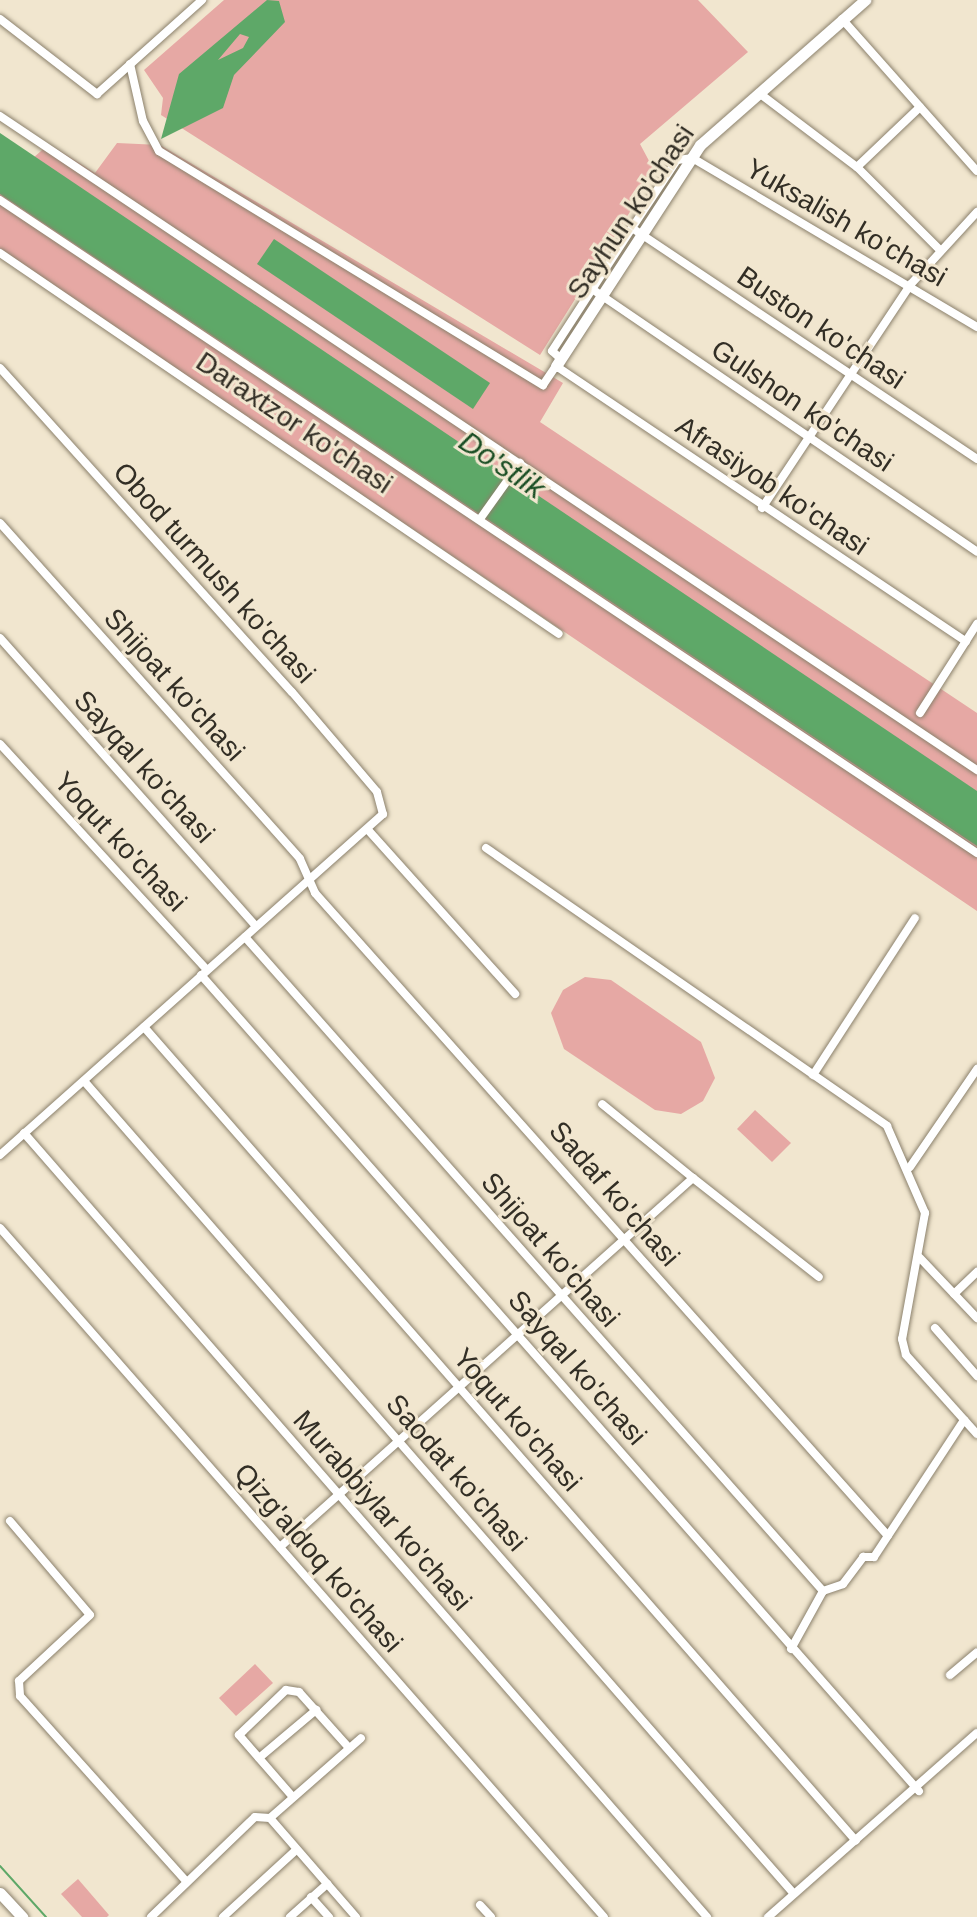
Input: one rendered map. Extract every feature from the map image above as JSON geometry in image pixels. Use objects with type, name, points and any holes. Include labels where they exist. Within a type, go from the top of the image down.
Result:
[{"type":"street","points":[[0,19],[97,94],[202,0]]},
{"type":"street","name":"Sayhun ko'chasi","points":[[558,363],[597,292],[636,232],[692,158],[759,93],[865,0]]},
{"type":"street","points":[[842,19],[977,171]]},
{"type":"street","points":[[130,64],[143,121],[159,151],[543,385],[558,363]]},
{"type":"street","points":[[759,93],[857,167],[938,248]]},
{"type":"street","points":[[857,167],[920,107]]},
{"type":"street","points":[[0,116],[977,770]]},
{"type":"street","name":"Yuksalish ko'chasi","points":[[692,158],[911,284],[977,327]]},
{"type":"street","points":[[0,200],[977,853]]},
{"type":"street","points":[[762,508],[911,284],[938,248],[977,212]]},
{"type":"street","name":"Buston ko'chasi","points":[[636,232],[977,459]]},
{"type":"street","name":"Daraxtzor ko'chasi","points":[[0,253],[559,634]]},
{"type":"street","name":"Gulshon ko'chasi","points":[[597,292],[977,552]]},
{"type":"street","name":"Afrasiyob ko'chasi","points":[[558,363],[762,508],[966,641]]},
{"type":"street","name":"Obod turmush ko'chasi","points":[[0,368],[377,792],[383,814],[369,831]]},
{"type":"street","points":[[480,519],[520,463]]},
{"type":"street","name":"Shijoat ko'chasi","points":[[0,523],[300,859],[306,882]]},
{"type":"street","points":[[920,713],[977,624]]},
{"type":"street","name":"Sayqal ko'chasi","points":[[0,638],[255,925]]},
{"type":"street","name":"Yoqut ko'chasi","points":[[0,744],[204,972]]},
{"type":"street","points":[[0,1155],[255,925],[369,831],[515,994]]},
{"type":"street","points":[[486,848],[887,1126],[910,1167],[925,1213],[904,1347],[977,1434]]},
{"type":"street","name":"Sadaf ko'chasi","points":[[306,882],[888,1536]]},
{"type":"street","points":[[813,1075],[915,918]]},
{"type":"street","name":"Shijoat ko'chasi","points":[[245,937],[823,1591]]},
{"type":"street","name":"Sayqal ko'chasi","points":[[204,972],[791,1649],[919,1791]]},
{"type":"street","name":"Yoqut ko'chasi","points":[[144,1027],[856,1841]]},
{"type":"street","points":[[910,1167],[977,1069]]},
{"type":"street","name":"Saodat ko'chasi","points":[[84,1081],[794,1894]]},
{"type":"street","points":[[602,1104],[819,1277]]},
{"type":"street","name":"Murabbiylar ko'chasi","points":[[24,1133],[707,1917]]},
{"type":"street","points":[[280,1547],[396,1438],[519,1336],[693,1178]]},
{"type":"street","name":"Qizg'aldoq ko'chasi","points":[[0,1228],[604,1917]]},
{"type":"street","points":[[920,1258],[977,1318]]},
{"type":"street","points":[[954,1294],[977,1272]]},
{"type":"street","points":[[935,1328],[977,1376]]},
{"type":"street","points":[[791,1649],[823,1591],[843,1584],[888,1536],[964,1420]]},
{"type":"street","points":[[10,1521],[90,1615],[19,1681],[20,1696],[186,1881]]},
{"type":"street","points":[[950,1675],[977,1652]]},
{"type":"street","points":[[292,1796],[259,1758],[240,1729],[286,1690],[299,1692],[349,1748]]},
{"type":"street","points":[[259,1758],[316,1710]]},
{"type":"street","points":[[768,1917],[919,1791],[977,1733]]},
{"type":"street","points":[[151,1917],[255,1817],[270,1818],[361,1738]]},
{"type":"street","points":[[270,1818],[295,1851],[356,1917]]},
{"type":"street","points":[[223,1917],[295,1851]]},
{"type":"street","points":[[290,1917],[327,1884]]},
{"type":"street","points":[[0,1893],[22,1917]]},
{"type":"street","points":[[311,1897],[329,1917]]},
{"type":"street","points":[[480,1905],[491,1917]]},
{"type":"shaded area","points":[[224,0],[698,0],[748,52],[640,144],[655,172],[540,355],[161,115],[163,98],[144,70]]},
{"type":"shaded area","points":[[267,0],[279,1],[285,22],[234,75],[223,108],[161,139],[179,74]],"holes":[[[240,34],[249,37],[243,48],[218,60]]]},
{"type":"shaded area","points":[[0,133],[977,791],[977,846],[0,194]]},
{"type":"shaded area","points":[[117,143],[160,145],[563,383],[540,422],[977,713],[977,911],[0,250],[0,187],[49,144],[95,173]]},
{"type":"shaded area","points":[[274,239],[490,383],[473,409],[257,264]]},
{"type":"shaded area","points":[[585,977],[611,980],[701,1042],[715,1078],[703,1101],[681,1114],[655,1110],[564,1049],[551,1013],[563,990]]},
{"type":"shaded area","points":[[755,1110],[791,1143],[772,1162],[737,1129]]},
{"type":"shaded area","points":[[255,1664],[273,1683],[236,1716],[219,1698]]},
{"type":"shaded area","points":[[78,1879],[109,1915],[107,1917],[82,1917],[61,1894]]},
{"type":"waterway","points":[[0,1866],[46,1917]]},
{"type":"water label","name":"Do'stlik","points":[[502,465]]}]
